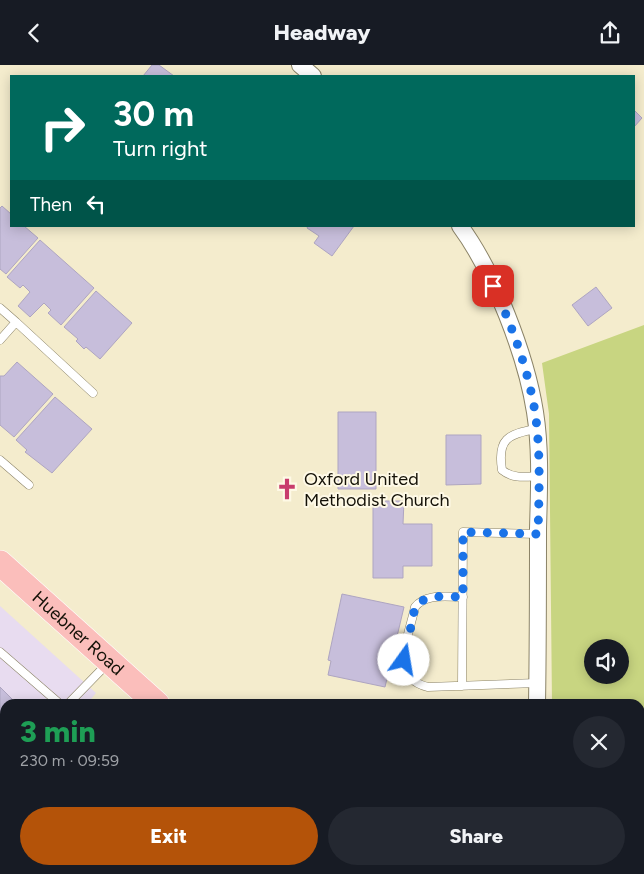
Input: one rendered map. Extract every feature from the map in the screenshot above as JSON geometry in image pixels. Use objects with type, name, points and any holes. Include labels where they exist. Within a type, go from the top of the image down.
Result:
[{"type":"main road","name":"Huebner Road","points":[[0,563],[110,661],[146,699]]},
{"type":"street","points":[[300,65],[312,75]]},
{"type":"street","points":[[461,227],[472,242],[500,301],[530,385],[536,429],[539,476],[537,699]]},
{"type":"lane","points":[[0,308],[93,393]]},
{"type":"lane","points":[[0,340],[16,322]]},
{"type":"lane","points":[[536,429],[516,432],[506,439],[500,448],[500,458],[502,470],[508,475],[519,477],[539,476]]},
{"type":"lane","points":[[0,460],[29,485]]},
{"type":"lane","points":[[462,686],[463,532],[538,534]]},
{"type":"lane","points":[[463,597],[428,598],[420,601],[415,607],[404,660],[405,669],[417,685],[428,687],[538,683]]},
{"type":"lane","points":[[0,652],[54,699]]},
{"type":"lane","points":[[73,699],[110,661]]},
{"type":"shaded area","points":[[0,606],[96,693],[91,699],[0,699]]},
{"type":"green space","points":[[644,325],[644,699],[552,699],[549,414],[542,363]]},
{"type":"building","points":[[152,65],[159,65],[173,75],[144,75]]},
{"type":"building","points":[[635,111],[642,118],[635,126]]},
{"type":"building","points":[[2,206],[10,213],[10,227],[25,227],[38,238],[6,274],[0,269],[0,208]]},
{"type":"building","points":[[353,227],[332,256],[314,243],[319,236],[307,228]]},
{"type":"building","points":[[40,240],[94,288],[61,325],[48,313],[51,310],[44,303],[30,317],[18,306],[30,292],[23,285],[20,288],[7,277]]},
{"type":"building","points":[[596,287],[612,308],[588,326],[572,305]]},
{"type":"building","points":[[96,291],[132,323],[100,359],[86,347],[84,349],[76,341],[78,339],[64,327]]},
{"type":"building","points":[[17,362],[53,394],[14,437],[0,425],[0,376],[4,376]]},
{"type":"building","points":[[55,397],[92,429],[52,473],[25,452],[27,450],[16,440]]},
{"type":"building","points":[[338,412],[376,412],[376,489],[338,489]]},
{"type":"building","points":[[446,435],[481,435],[481,484],[446,485]]},
{"type":"building","points":[[373,501],[404,501],[403,524],[432,524],[432,566],[403,566],[403,578],[373,578]]},
{"type":"building","points":[[342,594],[404,607],[385,687],[328,675],[331,661],[328,660]]},
{"type":"building","points":[[0,687],[12,699],[0,699]]},
{"type":"place","name":"Oxford United Methodist Church","points":[[287,489]]},
{"type":"route","points":[[404,660],[415,607],[420,601],[428,598],[463,597],[463,532],[538,534],[539,476],[535,412],[530,385],[519,351],[493,286]]}]
